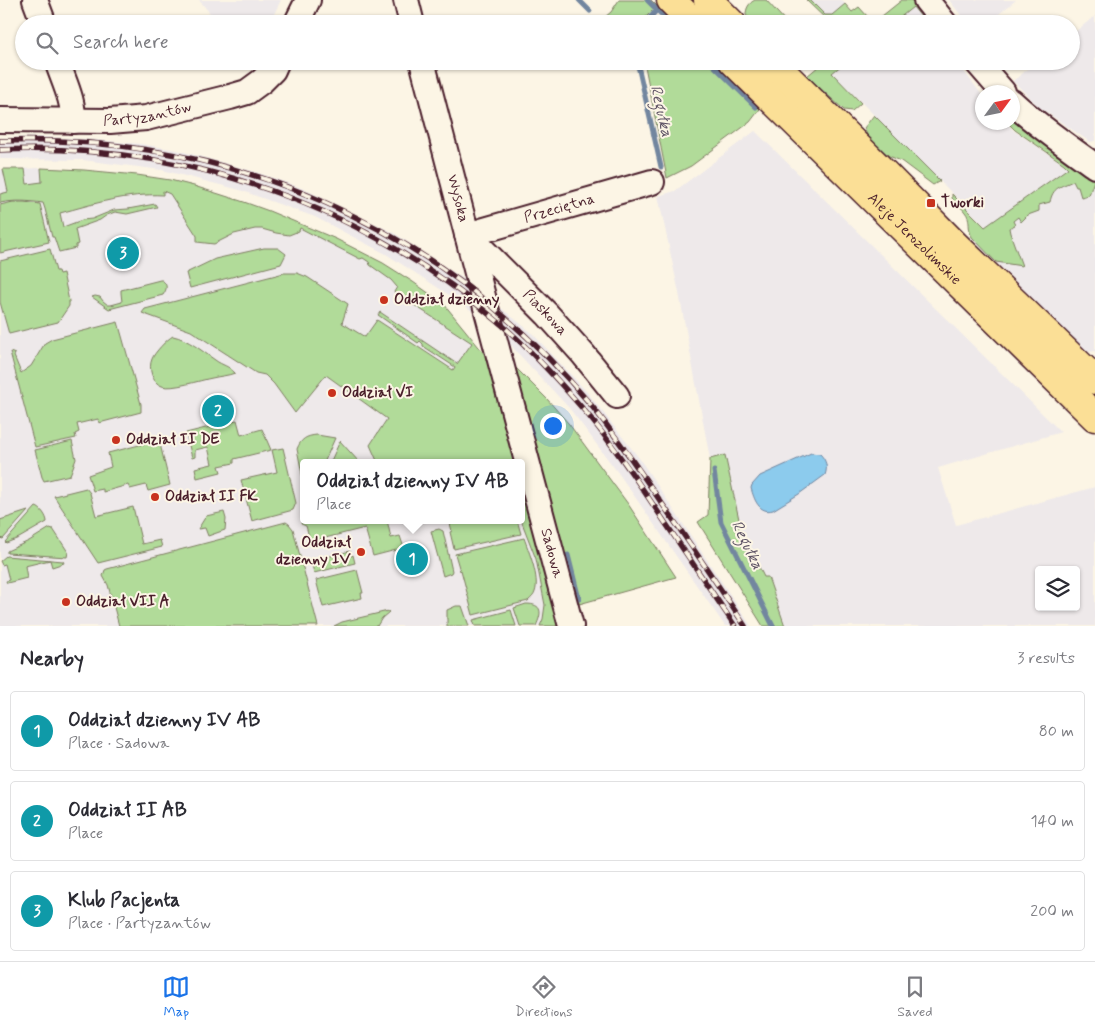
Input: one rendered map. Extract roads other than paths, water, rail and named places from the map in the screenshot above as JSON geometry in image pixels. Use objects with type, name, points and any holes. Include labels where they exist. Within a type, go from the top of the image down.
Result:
[{"type":"main road","points":[[671,0],[686,15]]},
{"type":"main road","points":[[708,0],[723,15]]},
{"type":"main road","name":"Aleje Jerozolimskie","points":[[742,70],[1095,417]]},
{"type":"main road","name":"Aleje Jerozolimskie","points":[[779,70],[878,166],[955,245],[1095,380]]},
{"type":"street","points":[[35,0],[41,15]]},
{"type":"street","points":[[300,15],[308,0]]},
{"type":"street","points":[[406,0],[410,15]]},
{"type":"street","points":[[926,0],[938,15]]},
{"type":"street","points":[[60,70],[72,104],[73,120]]},
{"type":"street","name":"Partyzantów","points":[[0,120],[110,121],[146,118],[247,92],[273,70]]},
{"type":"street","name":"Wysoka","points":[[424,70],[494,336]]},
{"type":"street","points":[[984,70],[997,85]]},
{"type":"street","points":[[1020,109],[1066,146],[1095,166]]},
{"type":"street","name":"Przeciętna","points":[[467,235],[652,182]]},
{"type":"street","name":"Piaskowa","points":[[467,235],[547,314],[583,354],[616,396]]},
{"type":"street","name":"Sadowa","points":[[494,336],[571,626]]},
{"type":"water","points":[[811,453],[820,454],[824,459],[826,464],[825,475],[773,510],[768,511],[761,508],[751,488],[760,476]]},
{"type":"waterway","name":"Regułka","points":[[579,0],[590,11]]},
{"type":"waterway","points":[[647,0],[657,10],[652,15]]},
{"type":"waterway","points":[[657,10],[662,15]]},
{"type":"waterway","name":"Regułka","points":[[639,70],[661,167]]},
{"type":"waterway","points":[[718,70],[756,107]]},
{"type":"waterway","name":"Regułka","points":[[714,471],[721,522],[773,626]]},
{"type":"waterway","points":[[568,555],[579,599]]},
{"type":"railway","points":[[0,141],[86,143],[169,154],[250,174],[327,203],[400,241],[468,288],[532,342],[591,405],[637,467],[745,626]]},
{"type":"railway","points":[[0,150],[69,150],[137,157],[203,170],[268,190],[330,215],[391,246],[448,283],[502,325],[554,376],[593,420],[611,444],[735,626]]},
{"type":"place","name":"Tworki","points":[[931,203]]},
{"type":"place","name":"Klub Pacjenta","points":[[123,253]]},
{"type":"place","name":"Oddział dzienny","points":[[384,300]]},
{"type":"place","name":"Oddział VI","points":[[332,393]]},
{"type":"place","name":"Oddział II AB","points":[[218,411]]},
{"type":"place","name":"Oddział II DE","points":[[116,440]]},
{"type":"place","name":"Oddział II FK","points":[[155,497]]},
{"type":"place","name":"Oddział dzienny IV","points":[[361,552]]},
{"type":"place","name":"Oddział dzienny IV AB","points":[[412,559]]},
{"type":"place","name":"Oddział VII A","points":[[66,602]]}]
